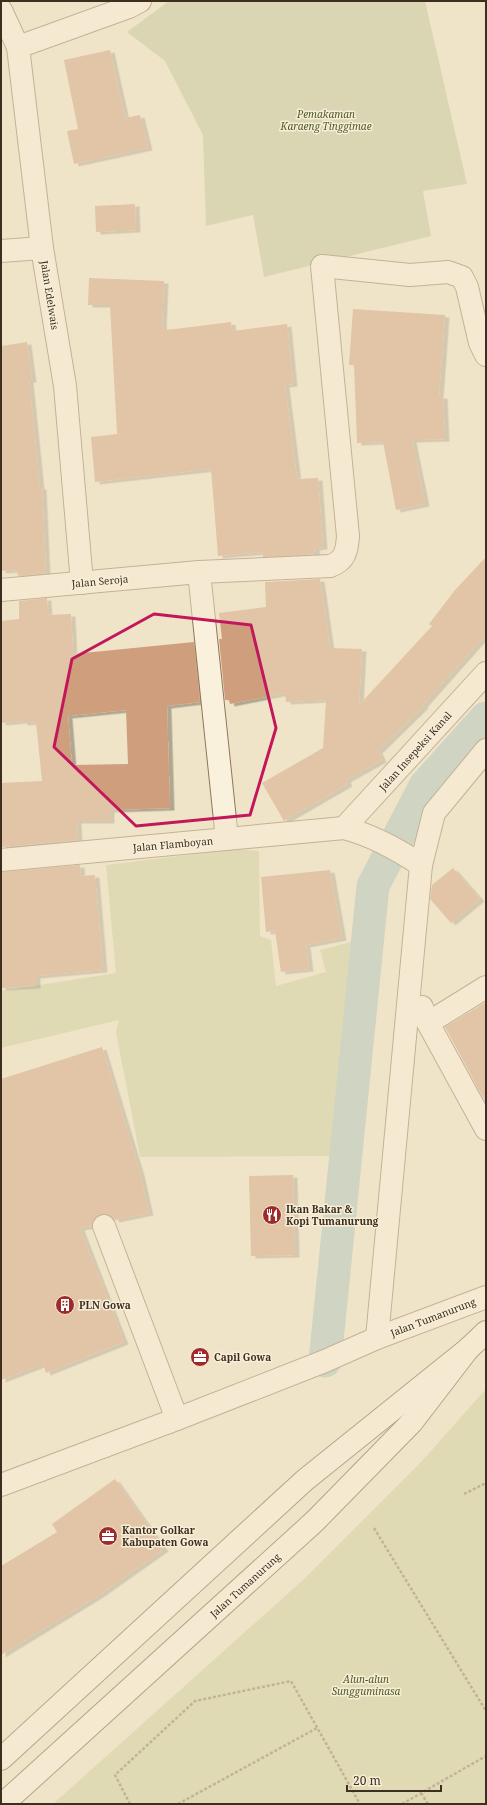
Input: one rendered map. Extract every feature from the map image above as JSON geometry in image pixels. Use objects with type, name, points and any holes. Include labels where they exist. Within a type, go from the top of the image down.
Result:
[{"type":"street","points":[[18,48],[129,7],[140,1]]},
{"type":"street","name":"Jalan Edelwais","points":[[1,10],[18,48],[42,248],[65,386],[82,583]]},
{"type":"street","points":[[1,251],[42,248]]},
{"type":"street","name":"Jalan Seroja","points":[[1,590],[199,572],[330,566],[341,561],[347,552],[348,536],[322,266],[410,275],[448,272],[456,274],[464,281],[480,343],[486,356]]},
{"type":"street","points":[[199,572],[227,839]]},
{"type":"street","name":"Jalan Insepeksi Kanal","points":[[344,828],[486,673]]},
{"type":"street","points":[[377,1338],[414,860],[434,813],[486,750]]},
{"type":"street","points":[[344,828],[366,834],[414,860]]},
{"type":"street","name":"Jalan Flamboyan","points":[[1,860],[344,828]]},
{"type":"street","points":[[486,987],[425,1015],[486,1129]]},
{"type":"street","points":[[104,1226],[177,1418]]},
{"type":"street","name":"Jalan Tumanurung","points":[[1,1485],[325,1361],[377,1338],[486,1297]]},
{"type":"street","name":"Jalan Tumanurung","points":[[1,1759],[305,1480],[468,1349],[486,1332]]},
{"type":"street","name":"Jalan Tumanurung","points":[[3,1804],[316,1521],[412,1422],[468,1349]]},
{"type":"path","points":[[464,1494],[486,1483]]},
{"type":"path","points":[[374,1528],[486,1711]]},
{"type":"path","points":[[130,1804],[115,1775],[195,1701],[291,1681],[360,1804]]},
{"type":"path","points":[[178,1804],[317,1728]]},
{"type":"path","points":[[402,1804],[486,1756]]},
{"type":"path","points":[[421,1793],[428,1804]]},
{"type":"highlighted area","points":[[154,614],[251,625],[276,728],[250,815],[136,826],[54,747],[72,659]]},
{"type":"green space","name":"Pemakaman Karaeng Tinggimae","points":[[169,1],[425,1],[467,184],[423,191],[431,236],[264,277],[253,215],[206,226],[203,135],[165,61],[127,32]]},
{"type":"green space","points":[[235,849],[259,851],[260,936],[271,940],[276,986],[326,972],[320,950],[351,942],[348,999],[331,1156],[140,1157],[116,1032],[119,1020],[1,1048],[1,991],[116,973],[106,865]]},
{"type":"green space","name":"Alun-alun Sungguminasa","points":[[486,1389],[486,1804],[53,1804],[303,1580],[422,1461]]},
{"type":"building","points":[[110,50],[125,118],[140,115],[148,148],[74,164],[67,131],[78,129],[64,60]]},
{"type":"building","points":[[135,204],[136,230],[96,232],[95,206]]},
{"type":"building","points":[[89,278],[164,281],[162,327],[167,327],[167,330],[231,322],[232,331],[287,324],[293,384],[285,385],[297,479],[318,478],[323,547],[315,548],[316,554],[263,557],[262,552],[218,556],[211,469],[95,482],[91,437],[117,434],[110,305],[88,305]]},
{"type":"building","points":[[353,309],[445,315],[439,396],[443,396],[445,439],[412,440],[425,504],[396,510],[383,442],[357,443],[354,365],[349,365]]},
{"type":"building","points":[[27,342],[32,380],[29,380],[40,487],[42,487],[46,573],[18,576],[17,570],[1,571],[1,346]]},
{"type":"building","points":[[486,557],[486,634],[423,705],[424,706],[378,751],[382,760],[346,780],[348,784],[284,821],[262,783],[323,748],[326,700],[286,702],[285,693],[230,704],[229,700],[225,700],[219,639],[222,639],[219,613],[266,607],[265,582],[320,579],[330,648],[362,649],[359,705],[432,626],[429,624],[455,590]]},
{"type":"building","points":[[47,598],[48,615],[71,614],[73,654],[194,642],[200,702],[167,706],[170,808],[110,810],[110,821],[77,821],[78,840],[1,847],[1,783],[42,781],[36,722],[23,723],[23,721],[1,723],[1,621],[19,619],[19,601]],"holes":[[[126,710],[128,764],[72,765],[68,716]]]},
{"type":"building","points":[[80,865],[81,876],[95,875],[103,970],[36,976],[36,986],[1,988],[1,872]]},
{"type":"building","points":[[453,868],[480,899],[451,923],[430,899],[432,885]]},
{"type":"building","points":[[330,870],[342,938],[306,945],[309,969],[281,972],[275,931],[266,932],[261,877]]},
{"type":"building","points":[[486,1002],[486,1103],[445,1027]]},
{"type":"building","points":[[102,1047],[140,1173],[149,1213],[115,1220],[112,1216],[100,1214],[94,1218],[92,1226],[80,1228],[124,1342],[46,1373],[43,1364],[1,1380],[1,1079]]},
{"type":"building","name":"Ikan Bakar & Kopi Tumanurung","points":[[293,1175],[295,1255],[251,1256],[249,1176]]},
{"type":"building","points":[[115,1479],[164,1549],[99,1595],[1,1655],[1,1566],[57,1532],[52,1524]]},
{"type":"waterway","points":[[325,1361],[373,886],[425,786],[486,718]]},
{"type":"place","name":"Ikan Bakar & Kopi Tumanurung","points":[[272,1215]]},
{"type":"place","name":"PLN Gowa","points":[[65,1305]]},
{"type":"place","name":"Capil Gowa","points":[[200,1357]]},
{"type":"place","name":"Kantor Golkar Kabupaten Gowa","points":[[108,1536]]}]
